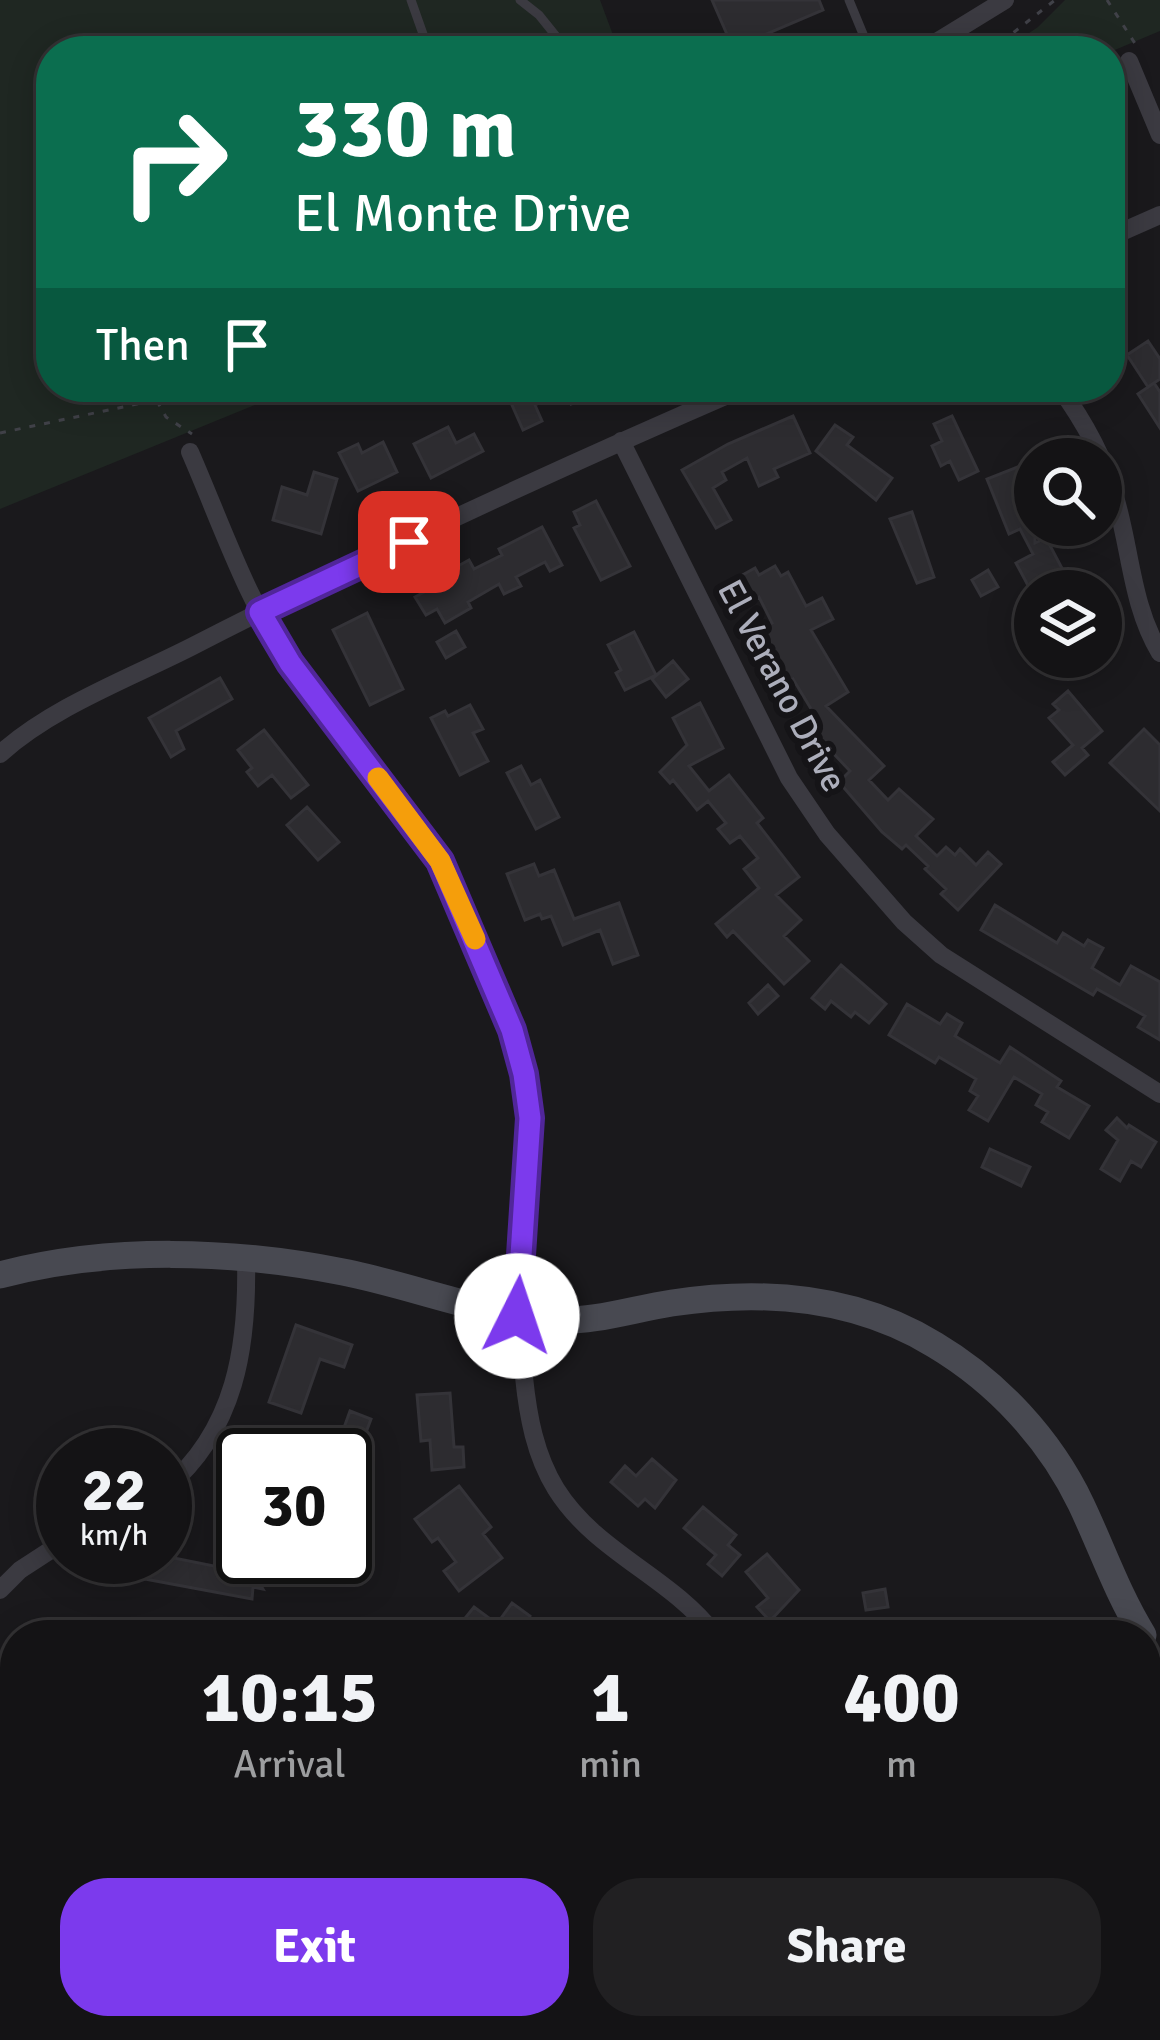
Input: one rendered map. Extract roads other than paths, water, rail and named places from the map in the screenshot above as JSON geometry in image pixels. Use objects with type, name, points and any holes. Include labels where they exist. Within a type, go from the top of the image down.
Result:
[{"type":"street","points":[[946,36],[1005,0]]},
{"type":"street","points":[[1129,61],[1160,135]]},
{"type":"street","points":[[1125,230],[1160,215]]},
{"type":"street","points":[[0,754],[46,722],[260,612],[712,402]]},
{"type":"street","points":[[1068,402],[1100,454],[1116,500],[1138,604],[1160,652]]},
{"type":"street","name":"El Verano Drive","points":[[622,441],[789,778],[827,834],[904,922],[940,955],[1160,1094]]},
{"type":"street","points":[[190,452],[260,612],[290,663],[440,861],[512,1030],[530,1118],[517,1316],[538,1452],[554,1486],[598,1540],[669,1587],[701,1620]]},
{"type":"street","points":[[0,1275],[25,1268],[169,1254],[246,1258],[344,1272],[517,1316],[561,1320],[731,1295],[779,1295],[824,1302],[904,1328],[938,1346],[998,1393],[1048,1448],[1081,1504],[1107,1568],[1136,1620]]},
{"type":"street","points":[[192,1461],[233,1390],[244,1344],[246,1258]]},
{"type":"street","points":[[0,1590],[36,1560]]},
{"type":"lane","points":[[411,0],[423,36]]},
{"type":"lane","points":[[520,0],[556,36]]},
{"type":"lane","points":[[849,0],[864,36]]}]
